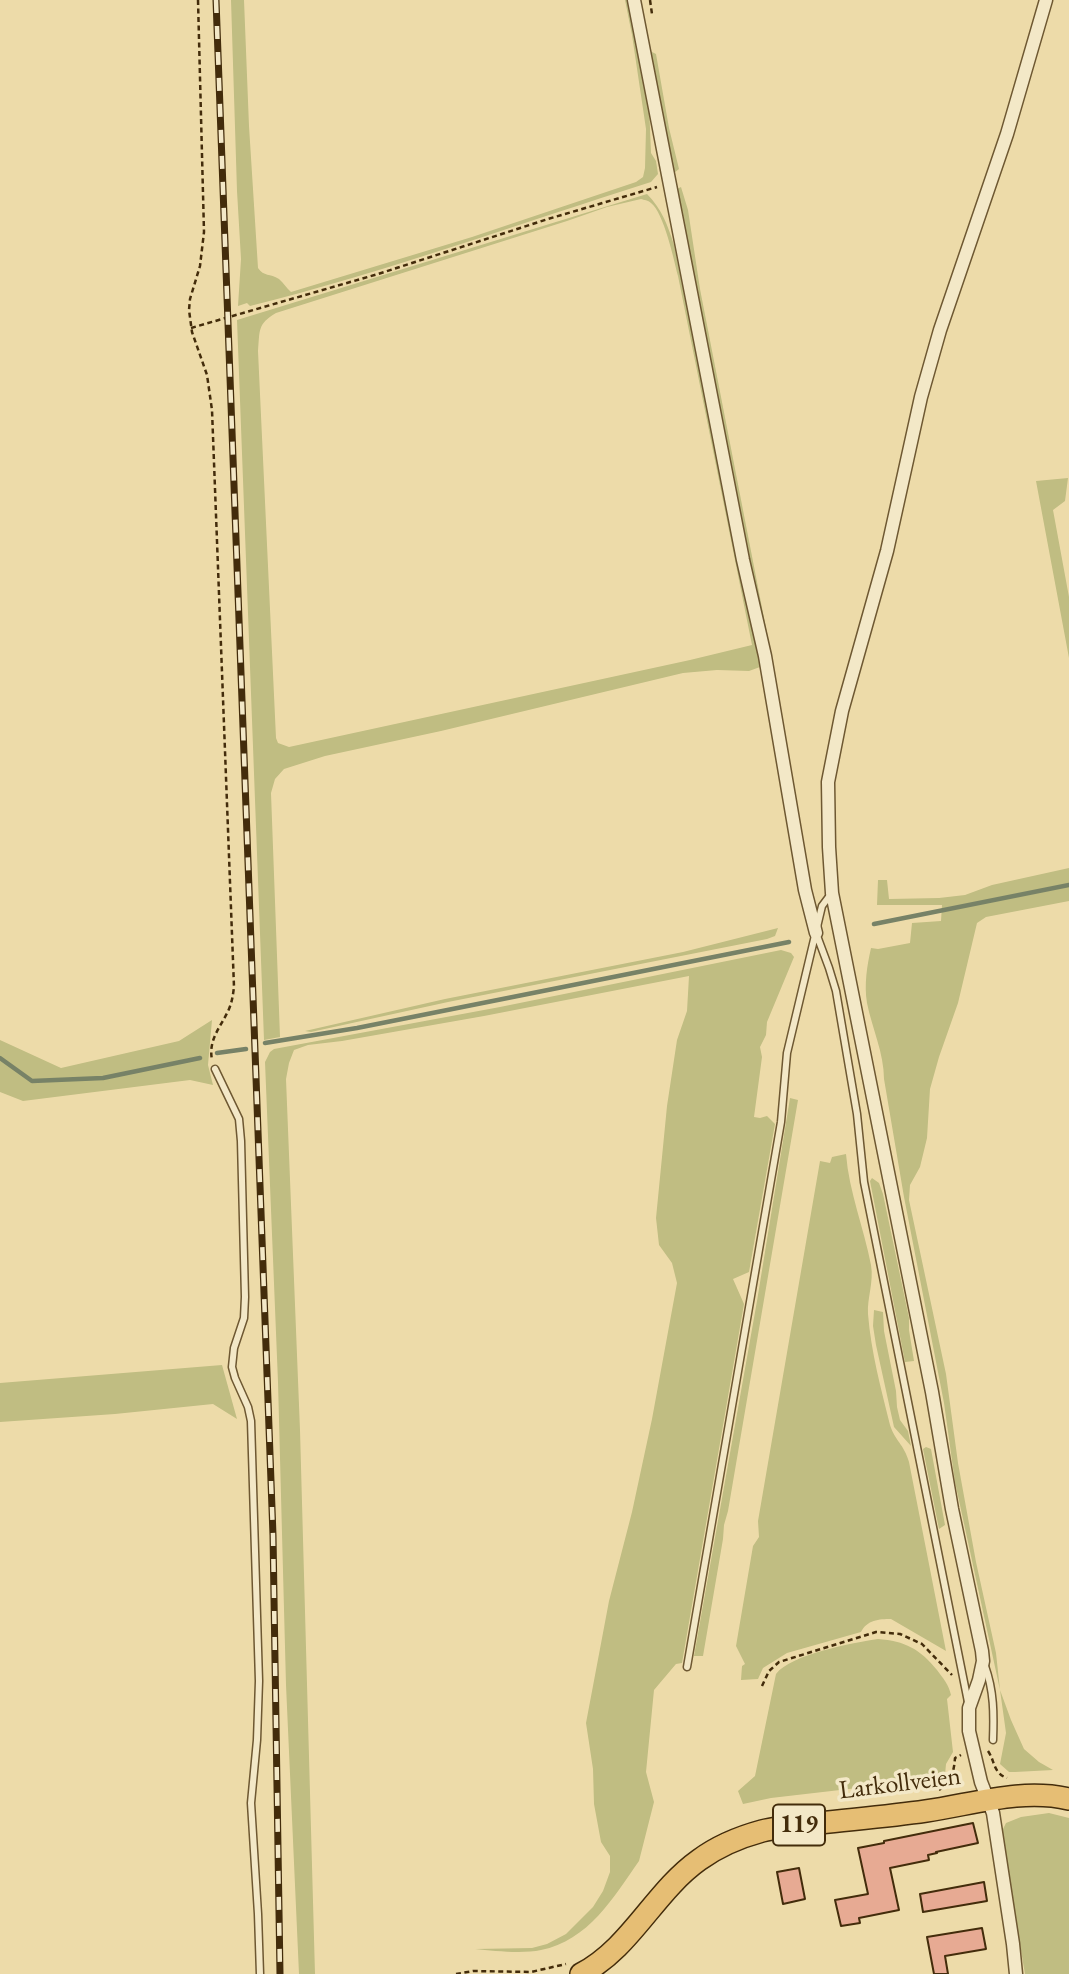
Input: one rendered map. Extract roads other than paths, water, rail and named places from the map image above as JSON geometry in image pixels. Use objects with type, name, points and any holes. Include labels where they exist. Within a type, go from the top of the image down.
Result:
[{"type":"main road","name":"Larkollveien","points":[[581,1974],[617,1947],[673,1883],[701,1858],[731,1842],[764,1830],[927,1811],[1034,1795],[1069,1799]]},
{"type":"street","points":[[634,0],[743,560],[765,656],[805,890],[816,933]]},
{"type":"street","points":[[1016,1974],[995,1824],[972,1752],[969,1731],[969,1708],[979,1680],[982,1651],[832,893],[828,782],[842,711],[887,551],[925,383],[948,305],[1007,134],[1046,0]]},
{"type":"lane","points":[[687,1668],[781,1122],[787,1053],[822,906],[832,893]]},
{"type":"lane","points":[[816,933],[836,990],[857,1114],[864,1182],[969,1708]]},
{"type":"lane","points":[[215,1069],[239,1119],[241,1141],[246,1297],[244,1318],[234,1348],[232,1367],[251,1421],[258,1681],[257,1740],[251,1803],[260,1974]]},
{"type":"lane","points":[[983,1661],[994,1707],[993,1740]]},
{"type":"waterway","points":[[874,924],[1069,885]]},
{"type":"waterway","points":[[265,1043],[357,1028],[789,942]]},
{"type":"waterway","points":[[217,1053],[246,1049]]},
{"type":"waterway","points":[[0,1058],[32,1081],[103,1078],[200,1058]]},
{"type":"railway","points":[[216,0],[273,1535],[280,1974]]}]
